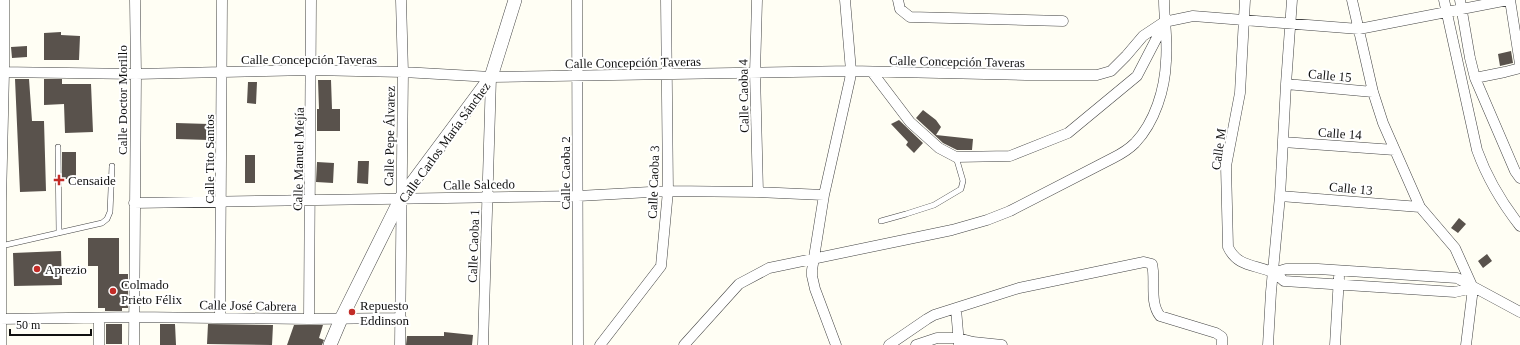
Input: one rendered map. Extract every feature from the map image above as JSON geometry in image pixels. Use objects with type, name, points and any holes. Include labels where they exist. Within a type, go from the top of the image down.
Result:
[{"type":"street","points":[[1,345],[0,201],[4,0]]},
{"type":"street","name":"Calle Doctor Morillo","points":[[134,345],[136,74],[135,0]]},
{"type":"street","name":"Calle Tito Santos","points":[[220,318],[223,73],[222,0]]},
{"type":"street","name":"Calle Manuel Mejía","points":[[309,319],[311,0]]},
{"type":"street","name":"Calle Pepe Álvarez","points":[[400,0],[403,72],[400,345]]},
{"type":"street","name":"Calle Carlos María Sánchez","points":[[330,345],[341,319],[401,198],[491,77],[516,0]]},
{"type":"street","name":"Calle Caoba 2","points":[[578,0],[578,345]]},
{"type":"street","name":"Calle Caoba 3","points":[[600,345],[661,266],[668,191],[666,0]]},
{"type":"street","name":"Calle Caoba 4","points":[[757,0],[755,73],[758,192]]},
{"type":"street","points":[[836,345],[815,289],[812,276],[813,259],[824,195],[830,174],[851,71],[845,0]]},
{"type":"street","points":[[898,0],[900,9],[910,17],[1063,21]]},
{"type":"street","points":[[684,345],[739,284],[769,268],[952,230],[988,220],[1037,197],[1113,158],[1129,148],[1144,131],[1160,99],[1166,61],[1164,0]]},
{"type":"street","name":"Calle M","points":[[1245,0],[1240,93],[1226,166],[1228,247],[1232,256],[1249,266],[1274,273],[1284,280],[1455,292],[1473,288]]},
{"type":"street","points":[[1268,345],[1270,292],[1274,273],[1280,196],[1292,0]]},
{"type":"street","points":[[1352,0],[1373,92],[1383,123],[1420,207],[1455,248],[1473,288],[1466,345]]},
{"type":"street","points":[[1444,0],[1477,150],[1484,170],[1503,203],[1520,226]]},
{"type":"street","points":[[1509,0],[1520,64]]},
{"type":"street","name":"Calle Concepción Taveras","points":[[2,72],[136,74],[311,70],[403,72],[491,77],[851,71],[1097,75],[1111,71],[1126,56],[1142,36],[1164,22],[1193,16],[1359,29],[1446,13],[1461,4],[1509,0]]},
{"type":"street","points":[[1514,0],[1520,1]]},
{"type":"street","points":[[1461,4],[1475,78],[1515,171],[1520,178]]},
{"type":"street","points":[[872,72],[910,122],[939,148],[956,157],[1010,156],[1068,133],[1137,76],[1164,22]]},
{"type":"street","points":[[1475,78],[1520,68]]},
{"type":"street","name":"Calle Caoba 1","points":[[483,345],[491,77]]},
{"type":"street","name":"Calle 15","points":[[1286,84],[1373,92]]},
{"type":"street","name":"Calle 14","points":[[1283,142],[1395,150]]},
{"type":"street","name":"Calle Salcedo","points":[[134,203],[578,196],[668,191],[758,192],[824,195]]},
{"type":"street","name":"Calle 13","points":[[1280,196],[1420,207]]},
{"type":"street","points":[[889,345],[927,319],[1019,288],[1144,262],[1152,264],[1154,305],[1160,316],[1216,333],[1222,337],[1222,345]]},
{"type":"street","points":[[1274,273],[1286,269],[1340,270],[1457,278],[1473,288],[1520,312]]},
{"type":"street","points":[[1335,345],[1340,270]]},
{"type":"street","points":[[956,309],[958,342]]},
{"type":"street","name":"Calle José Cabrera","points":[[1,319],[134,317],[309,319],[401,318]]},
{"type":"street","points":[[98,318],[99,345]]},
{"type":"street","points":[[916,345],[937,338],[958,342],[1002,345]]},
{"type":"lane","points":[[58,147],[59,233]]},
{"type":"lane","points":[[881,220],[906,214],[934,204],[961,189],[963,181],[956,157]]},
{"type":"lane","points":[[1,246],[59,233],[102,222],[107,219],[110,212],[112,166]]},
{"type":"building","points":[[61,32],[61,35],[80,36],[79,60],[44,60],[44,33]]},
{"type":"building","points":[[27,46],[27,57],[12,58],[11,47]]},
{"type":"building","points":[[1511,51],[1513,63],[1500,66],[1498,54]]},
{"type":"building","points":[[15,79],[29,79],[32,121],[44,121],[46,191],[20,192]]},
{"type":"building","points":[[44,79],[62,79],[62,84],[91,84],[93,132],[65,133],[64,104],[44,105]]},
{"type":"building","points":[[318,80],[331,80],[332,109],[340,109],[340,131],[317,131],[317,109],[319,109]]},
{"type":"building","points":[[248,82],[257,82],[256,104],[247,103]]},
{"type":"building","points":[[923,110],[936,120],[941,127],[936,135],[973,139],[972,150],[957,150],[943,143],[916,118]]},
{"type":"building","points":[[899,120],[923,143],[914,153],[906,145],[908,142],[891,124]]},
{"type":"building","points":[[176,123],[209,124],[209,140],[176,139]]},
{"type":"building","points":[[62,152],[76,152],[76,179],[62,179]]},
{"type":"building","points":[[245,155],[255,155],[255,183],[245,183]]},
{"type":"building","points":[[358,161],[369,161],[368,184],[357,183]]},
{"type":"building","points":[[317,162],[334,163],[333,183],[316,182]]},
{"type":"building","points":[[1459,218],[1466,224],[1458,233],[1451,228]]},
{"type":"building","points":[[88,238],[119,238],[119,274],[128,274],[128,308],[122,308],[122,311],[105,311],[105,308],[98,308],[98,266],[88,266]]},
{"type":"building","name":"Aprezio","points":[[61,251],[62,285],[14,286],[13,253]]},
{"type":"building","points":[[1487,254],[1492,261],[1483,268],[1478,261]]},
{"type":"building","points":[[106,324],[122,324],[122,344],[106,344]]},
{"type":"building","points":[[160,324],[175,324],[176,345],[160,345]]},
{"type":"building","points":[[208,324],[273,325],[272,345],[207,344]]},
{"type":"building","points":[[294,325],[323,325],[319,338],[324,340],[322,345],[287,345]]},
{"type":"building","points":[[444,332],[473,335],[472,345],[406,345],[407,336],[444,336]]},
{"type":"place","name":"Censaide","points":[[59,180]]},
{"type":"place","name":"Aprezio","points":[[37,269]]},
{"type":"place","name":"Colmado Prieto Félix","points":[[113,291]]},
{"type":"place","name":"Repuesto Eddinson","points":[[352,312]]}]
